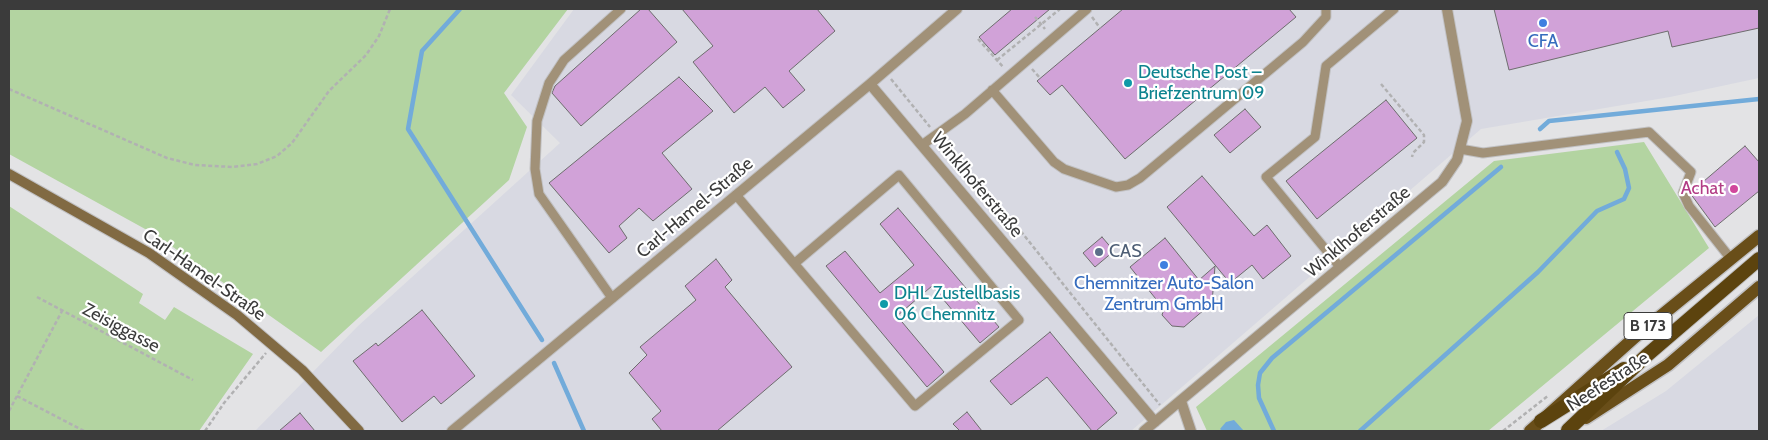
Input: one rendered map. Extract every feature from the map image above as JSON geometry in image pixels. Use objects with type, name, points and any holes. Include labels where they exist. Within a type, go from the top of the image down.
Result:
[{"type":"highway","name":"Neefestraße","points":[[1567,431],[1646,356],[1759,259]]},
{"type":"highway","name":"Neefestraße","points":[[1541,422],[1646,356]]},
{"type":"main road","name":"Carl-Hamel-Straße","points":[[9,174],[150,253],[237,315],[302,370],[359,431]]},
{"type":"main road","name":"B 173","points":[[1541,422],[1635,338],[1759,236]]},
{"type":"main road","name":"Neefestraße","points":[[1567,431],[1668,365],[1759,287]]},
{"type":"main road","name":"Neefestraße","points":[[1530,431],[1541,422]]},
{"type":"street","name":"Carl-Hamel-Straße","points":[[452,431],[870,84],[957,9]]},
{"type":"street","name":"Winklhoferstraße","points":[[1144,431],[1442,182],[1457,160],[1467,122],[1447,9]]},
{"type":"street","name":"Winklhoferstraße","points":[[870,84],[1155,422]]},
{"type":"street","points":[[1181,401],[1192,431]]},
{"type":"lane","points":[[612,298],[539,194],[535,169],[537,121],[549,83],[564,60],[621,9]]},
{"type":"lane","points":[[992,90],[1059,166],[1116,187],[1128,185],[1140,178],[1304,42],[1326,17],[1326,9]]},
{"type":"lane","points":[[1340,267],[1266,178],[1315,137],[1326,66],[1394,9]]},
{"type":"lane","points":[[922,145],[935,133],[965,114],[1089,12]]},
{"type":"lane","points":[[1460,149],[1483,154],[1649,132],[1691,172],[1683,193],[1689,206],[1731,259]]},
{"type":"lane","points":[[736,195],[915,406],[1019,320],[899,175],[795,263]]},
{"type":"path","points":[[9,89],[167,158],[195,165],[233,167],[257,164],[277,156],[292,143],[329,91],[366,55],[379,36],[390,9]]},
{"type":"path","points":[[997,60],[1060,9]]},
{"type":"path","points":[[1089,12],[1100,28]]},
{"type":"path","points":[[1030,66],[1040,78]]},
{"type":"path","points":[[884,70],[935,133],[1019,229],[1166,413]]},
{"type":"path","points":[[1381,84],[1424,135],[1424,142],[1413,153],[1412,157]]},
{"type":"path","name":"Zeisiggasse","points":[[37,297],[193,380]]},
{"type":"path","points":[[9,411],[62,311]]},
{"type":"path","points":[[206,431],[244,378],[274,345]]},
{"type":"path","points":[[17,396],[84,431]]},
{"type":"shaded area","points":[[574,9],[1759,9],[1759,78],[1670,97],[1481,129],[1131,431],[255,431],[358,326],[560,143],[511,95]]},
{"type":"shaded area","points":[[1759,315],[1759,431],[1601,431],[1666,391]]},
{"type":"green space","points":[[9,9],[568,9],[504,93],[527,127],[509,180],[321,352],[156,235],[9,154]]},
{"type":"green space","points":[[1644,142],[1709,248],[1488,431],[1207,431],[1196,407],[1494,161]]},
{"type":"green space","points":[[9,206],[143,294],[139,303],[165,320],[174,307],[253,354],[199,431],[9,431]]},
{"type":"water","points":[[1234,420],[1244,431],[1222,431],[1220,429],[1226,422]]},
{"type":"building","points":[[641,9],[648,9],[677,42],[581,126],[552,93],[555,86]]},
{"type":"building","points":[[682,9],[817,9],[835,31],[789,71],[805,90],[783,108],[765,87],[734,113],[693,62],[713,46]]},
{"type":"building","points":[[1012,9],[1050,9],[995,55],[979,37]]},
{"type":"building","name":"Deutsche Post – Briefzentrum 09","points":[[1123,9],[1289,9],[1296,17],[1125,159],[1062,85],[1050,95],[1037,81]]},
{"type":"building","points":[[1494,9],[1759,9],[1759,28],[1672,47],[1668,31],[1509,70]]},
{"type":"building","points":[[679,77],[713,111],[662,153],[692,189],[653,221],[639,208],[619,226],[627,238],[609,253],[549,183]]},
{"type":"building","points":[[1386,100],[1417,138],[1317,219],[1286,181]]},
{"type":"building","points":[[1245,109],[1261,127],[1230,153],[1214,135]]},
{"type":"building","points":[[1745,146],[1759,162],[1759,191],[1715,227],[1690,193]]},
{"type":"building","points":[[1202,176],[1254,236],[1267,225],[1291,256],[1263,279],[1252,265],[1230,283],[1167,207]]},
{"type":"building","name":"DHL Zustellbasis 06 Chemnitz","points":[[898,208],[999,327],[980,343],[932,286],[897,316],[944,372],[927,387],[826,266],[845,251],[880,293],[914,265],[880,224]]},
{"type":"building","points":[[1102,237],[1114,251],[1095,267],[1083,253]]},
{"type":"building","points":[[1165,238],[1199,280],[1215,266],[1212,303],[1184,327],[1172,326],[1162,315],[1164,309],[1130,267]]},
{"type":"building","points":[[716,259],[732,280],[725,287],[792,367],[717,431],[662,431],[652,419],[661,411],[629,373],[647,355],[640,347],[696,300],[685,286]]},
{"type":"building","points":[[422,310],[475,376],[441,404],[434,396],[402,422],[353,361],[376,343],[378,346]]},
{"type":"building","points":[[1050,332],[1117,413],[1096,431],[1092,431],[1047,377],[1011,405],[990,381]]},
{"type":"building","points":[[967,412],[982,431],[960,431],[953,424]]},
{"type":"building","points":[[300,413],[315,431],[279,431]]},
{"type":"waterway","points":[[460,9],[422,51],[408,129],[542,340]]},
{"type":"waterway","points":[[1540,129],[1549,121],[1759,99]]},
{"type":"waterway","points":[[1360,431],[1538,272],[1597,211],[1624,199],[1629,188],[1625,169],[1617,152]]},
{"type":"waterway","points":[[1274,431],[1259,398],[1258,385],[1260,373],[1272,358],[1501,167]]},
{"type":"waterway","points":[[554,363],[584,431]]},
{"type":"place","name":"CFA","points":[[1543,23]]},
{"type":"place","name":"Deutsche Post – Briefzentrum 09","points":[[1128,83]]},
{"type":"place","name":"Achat","points":[[1734,189]]},
{"type":"place","name":"CAS","points":[[1099,252]]},
{"type":"place","name":"Chemnitzer Auto-Salon Zentrum GmbH","points":[[1164,265]]},
{"type":"place","name":"DHL Zustellbasis 06 Chemnitz","points":[[884,304]]}]
